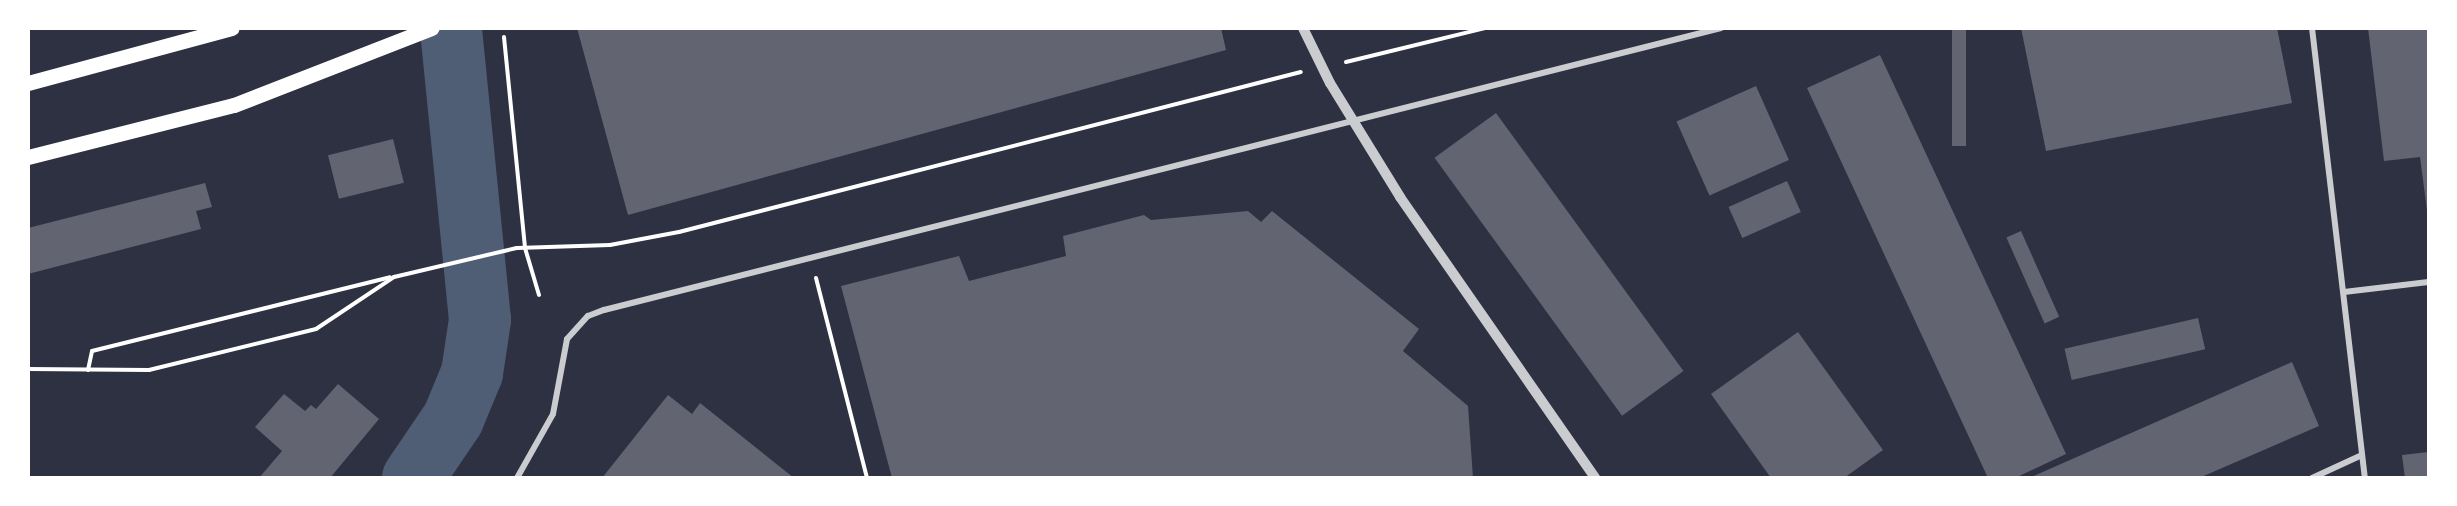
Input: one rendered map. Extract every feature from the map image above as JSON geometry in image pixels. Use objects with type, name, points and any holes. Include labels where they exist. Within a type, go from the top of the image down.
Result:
[{"type":"main road","points":[[28,83],[232,28]]},
{"type":"main road","points":[[28,157],[234,105],[429,30]]},
{"type":"street","points":[[1303,28],[1352,121],[1595,477]]},
{"type":"street","points":[[517,477],[553,414],[567,339],[588,316],[1721,28]]},
{"type":"street","points":[[2312,28],[2365,477]]},
{"type":"street","points":[[2344,292],[2428,282]]},
{"type":"street","points":[[2312,477],[2362,455]]},
{"type":"path","points":[[1335,64],[1485,28]]},
{"type":"path","points":[[504,37],[525,248],[539,295]]},
{"type":"path","points":[[88,370],[92,351],[446,264],[517,248],[610,245],[679,232],[1313,70]]},
{"type":"path","points":[[28,369],[149,370],[316,330],[394,277]]},
{"type":"path","points":[[816,277],[867,477]]},
{"type":"building","points":[[577,28],[1221,28],[1226,50],[628,215]]},
{"type":"building","points":[[1952,28],[1966,28],[1966,146],[1952,146]]},
{"type":"building","points":[[2021,28],[2277,28],[2292,103],[2046,151]]},
{"type":"building","points":[[2368,28],[2428,28],[2428,218],[2420,157],[2384,161]]},
{"type":"building","points":[[1880,55],[2066,454],[2015,478],[1988,478],[1807,88]]},
{"type":"building","points":[[1756,86],[1789,160],[1709,195],[1677,121]]},
{"type":"building","points":[[1496,113],[1684,371],[1622,416],[1435,158]]},
{"type":"building","points":[[393,139],[404,183],[339,199],[328,155]]},
{"type":"building","points":[[1787,181],[1801,212],[1742,238],[1729,207]]},
{"type":"building","points":[[205,183],[212,207],[196,211],[201,229],[28,274],[28,228]]},
{"type":"building","points":[[1248,211],[1261,222],[1272,211],[1419,329],[1403,351],[1468,406],[1473,478],[892,478],[841,286],[959,256],[969,281],[1066,256],[1063,236],[1144,215],[1151,220]]},
{"type":"building","points":[[2021,231],[2059,317],[2045,323],[2006,238]]},
{"type":"building","points":[[2198,318],[2205,349],[2072,380],[2065,349]]},
{"type":"building","points":[[1798,332],[1883,450],[1844,478],[1771,478],[1711,394]]},
{"type":"building","points":[[2292,362],[2319,426],[2199,478],[2029,478]]},
{"type":"building","points":[[338,384],[379,419],[330,478],[259,478],[282,451],[255,427],[284,394],[305,411],[311,405],[316,409]]},
{"type":"building","points":[[668,395],[692,414],[700,403],[794,478],[602,478]]},
{"type":"building","points":[[2428,452],[2428,478],[2405,478],[2402,455]]},
{"type":"waterway","points":[[413,478],[453,419],[472,373],[480,320],[451,28]]}]
